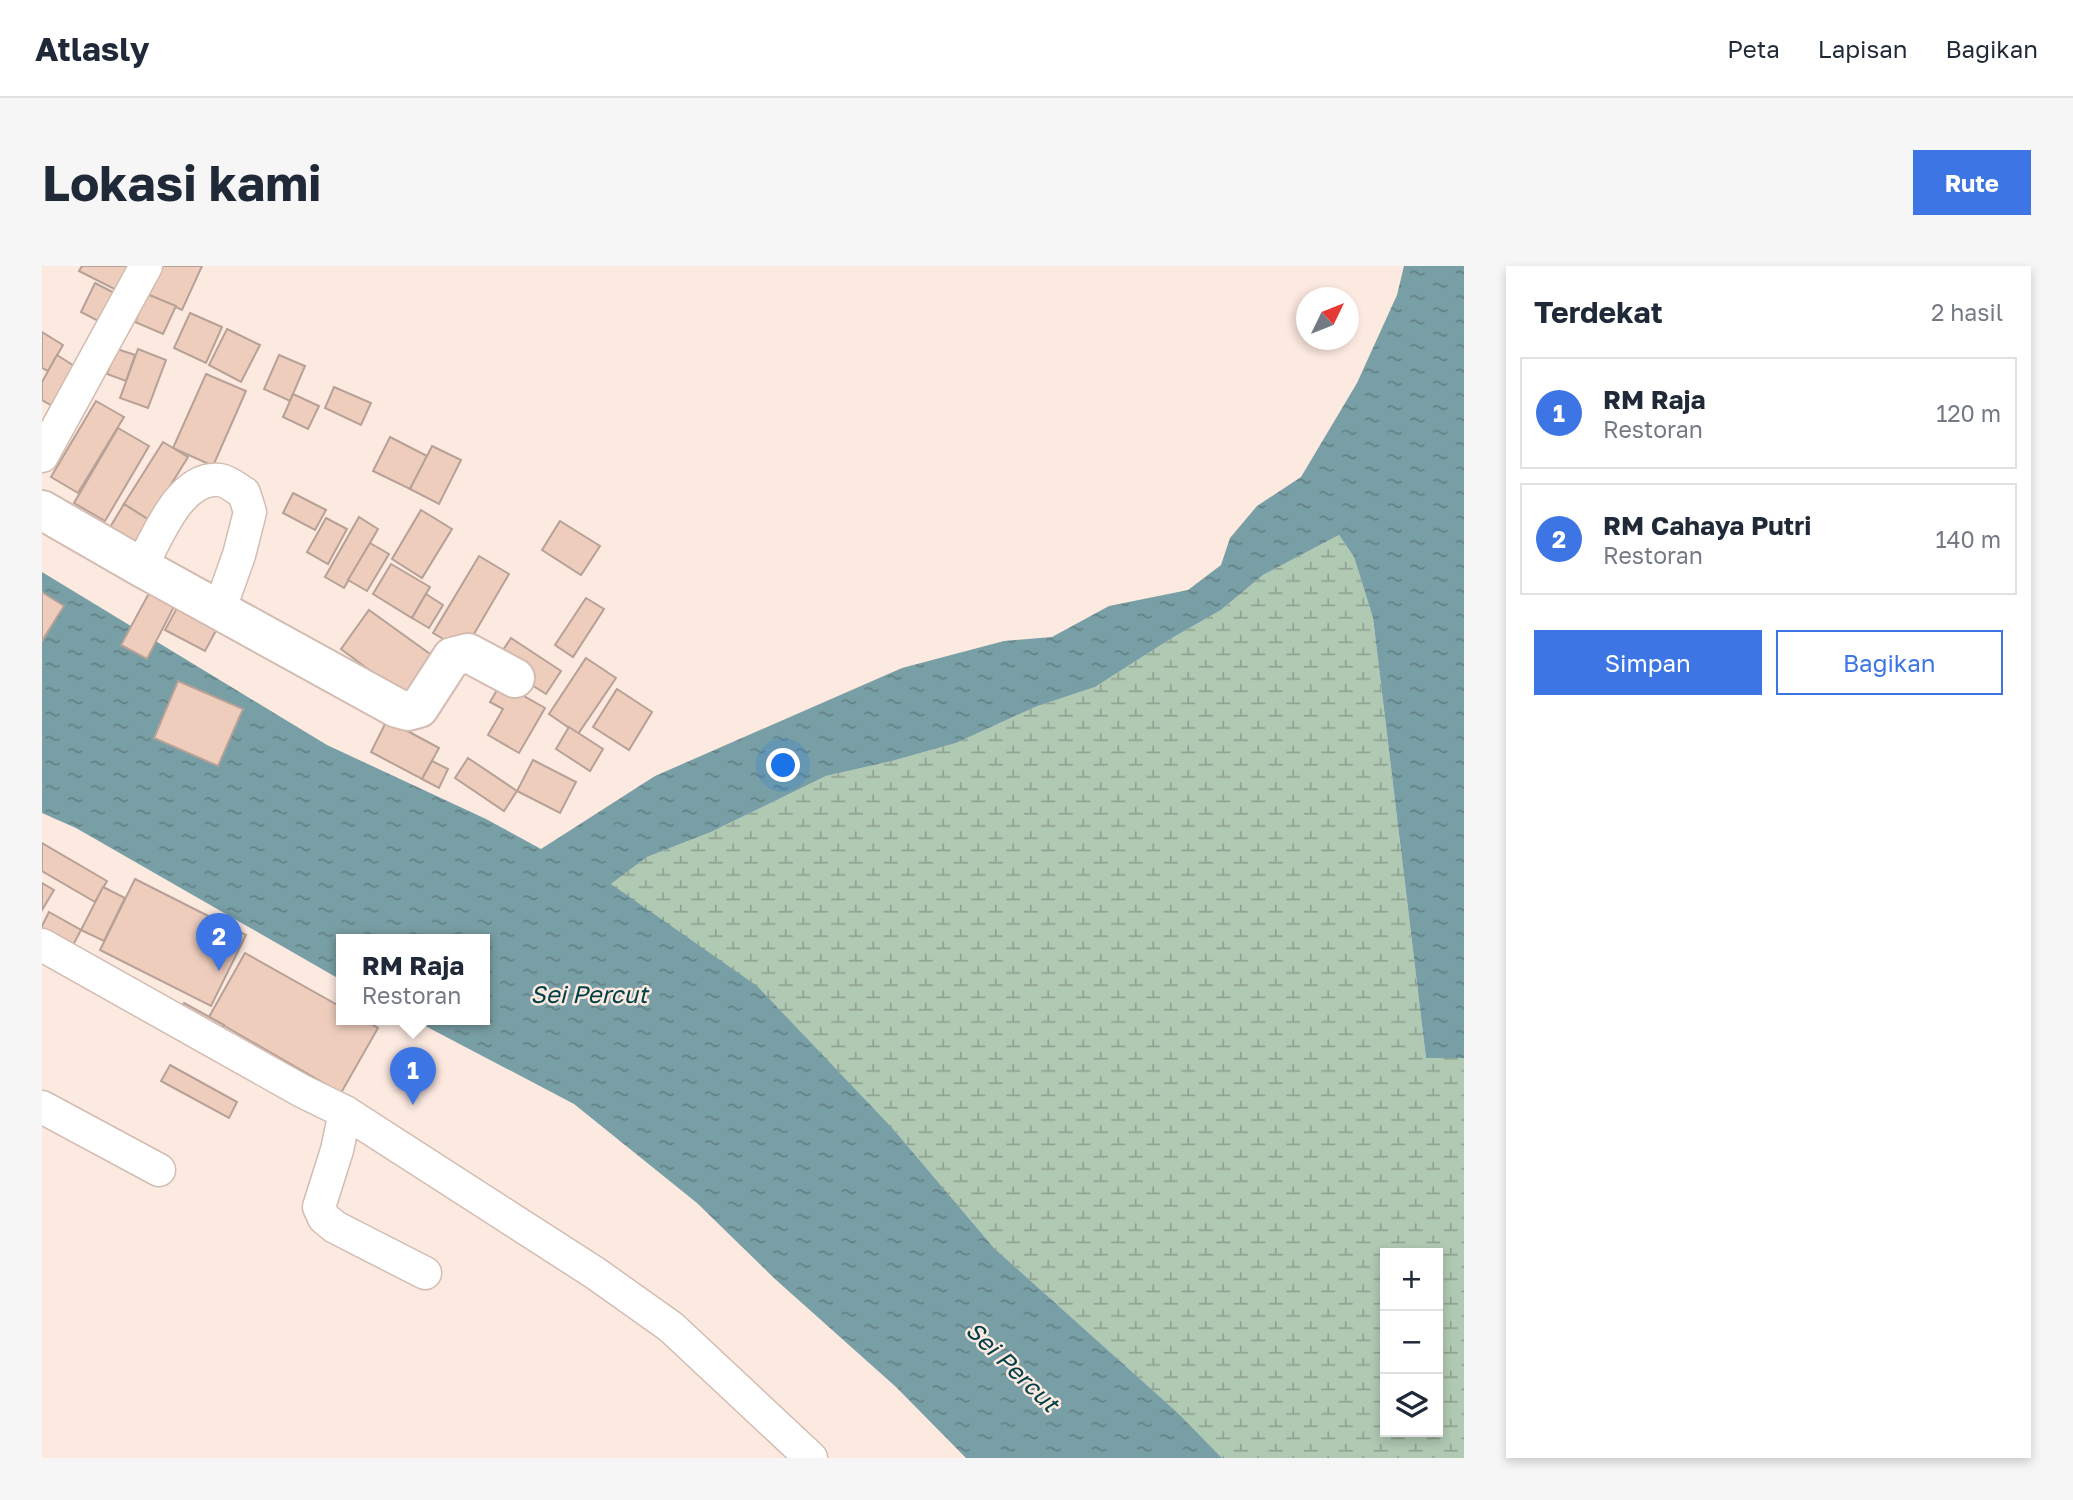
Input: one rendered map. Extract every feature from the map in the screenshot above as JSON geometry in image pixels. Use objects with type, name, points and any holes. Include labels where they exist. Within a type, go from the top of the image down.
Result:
[{"type":"street","points":[[42,456],[146,266]]},
{"type":"street","points":[[141,567],[182,495],[200,482],[222,480],[244,493],[250,512],[239,555],[219,611]]},
{"type":"street","points":[[42,510],[397,708],[408,711],[419,708],[452,657],[460,653],[468,653],[515,678]]},
{"type":"street","points":[[42,945],[302,1091],[345,1112],[595,1273],[671,1327],[811,1458]]},
{"type":"street","points":[[42,1107],[159,1170]]},
{"type":"street","points":[[345,1112],[337,1150],[318,1207],[324,1218],[335,1227],[425,1273]]},
{"type":"green space","points":[[1339,535],[1354,557],[1373,618],[1426,1058],[1464,1058],[1464,1458],[1222,1458],[1178,1413],[994,1248],[894,1130],[611,884],[647,857],[711,832],[826,776],[956,743],[1035,707],[1095,687],[1221,610],[1263,575]]},
{"type":"water","name":"Sei Percut","points":[[1404,266],[1464,266],[1464,1058],[1426,1058],[1373,618],[1354,557],[1339,535],[1263,575],[1221,610],[1095,687],[1035,707],[956,743],[826,776],[711,832],[647,857],[611,884],[757,986],[894,1130],[994,1248],[1178,1413],[1222,1458],[966,1458],[896,1387],[775,1279],[697,1203],[574,1104],[423,1025],[490,1025],[490,934],[336,934],[336,977],[76,828],[42,813],[42,572],[327,745],[486,819],[541,849],[655,776],[902,668],[1004,641],[1052,637],[1109,606],[1188,590],[1221,565],[1230,538],[1257,506],[1301,477],[1357,383],[1397,295]]},
{"type":"building","points":[[82,266],[140,266],[126,295],[79,271]]},
{"type":"building","points":[[160,266],[202,266],[182,310],[147,294]]},
{"type":"building","points":[[95,283],[124,298],[110,327],[81,312]]},
{"type":"building","points":[[147,294],[176,306],[163,334],[135,322]]},
{"type":"building","points":[[190,313],[222,327],[206,363],[174,348]]},
{"type":"building","points":[[227,329],[260,345],[241,382],[209,365]]},
{"type":"building","points":[[42,332],[63,345],[48,371],[42,368]]},
{"type":"building","points":[[117,349],[135,355],[126,381],[107,374]]},
{"type":"building","points":[[138,349],[166,360],[148,408],[120,398]]},
{"type":"building","points":[[57,355],[79,369],[56,408],[42,400],[42,382]]},
{"type":"building","points":[[279,355],[305,366],[290,401],[264,389]]},
{"type":"building","points":[[206,374],[246,391],[213,466],[173,448]]},
{"type":"building","points":[[334,387],[371,403],[361,425],[325,408]]},
{"type":"building","points":[[293,394],[319,406],[308,429],[283,417]]},
{"type":"building","points":[[96,401],[124,417],[78,493],[51,477]]},
{"type":"building","points":[[118,428],[149,446],[105,521],[74,503]]},
{"type":"building","points":[[390,437],[427,456],[410,489],[373,471]]},
{"type":"building","points":[[163,442],[188,457],[149,520],[124,504]]},
{"type":"building","points":[[432,446],[461,460],[439,504],[410,489]]},
{"type":"building","points":[[293,493],[326,510],[315,530],[283,513]]},
{"type":"building","points":[[124,504],[149,520],[134,544],[109,529]]},
{"type":"building","points":[[421,510],[452,529],[422,578],[392,559]]},
{"type":"building","points":[[359,517],[378,529],[344,588],[325,577]]},
{"type":"building","points":[[326,518],[347,529],[328,564],[307,552]]},
{"type":"building","points":[[560,521],[600,546],[581,575],[542,550]]},
{"type":"building","points":[[370,543],[389,554],[367,591],[348,580]]},
{"type":"building","points":[[479,556],[509,574],[464,651],[433,633]]},
{"type":"building","points":[[391,564],[430,587],[412,618],[373,594]]},
{"type":"building","points":[[155,582],[180,595],[147,659],[121,645]]},
{"type":"building","points":[[42,592],[64,606],[42,641]]},
{"type":"building","points":[[426,594],[443,605],[429,628],[412,618]]},
{"type":"building","points":[[586,598],[604,609],[573,657],[555,645]]},
{"type":"building","points":[[178,606],[218,627],[205,651],[165,630]]},
{"type":"building","points":[[369,610],[437,659],[408,699],[341,649]]},
{"type":"building","points":[[511,638],[561,671],[546,694],[495,662]]},
{"type":"building","points":[[586,658],[616,678],[578,734],[549,714]]},
{"type":"building","points":[[178,681],[243,709],[218,766],[154,738]]},
{"type":"building","points":[[501,683],[545,708],[519,753],[488,735],[503,709],[490,702]]},
{"type":"building","points":[[617,689],[652,712],[629,750],[593,727]]},
{"type":"building","points":[[387,720],[439,748],[422,779],[371,752]]},
{"type":"building","points":[[569,727],[603,749],[590,771],[556,749]]},
{"type":"building","points":[[468,758],[517,791],[504,811],[455,778]]},
{"type":"building","points":[[533,760],[576,782],[560,813],[517,791]]},
{"type":"building","points":[[432,761],[448,769],[439,788],[422,779]]},
{"type":"building","points":[[42,843],[107,881],[95,902],[42,871]]},
{"type":"building","points":[[135,879],[246,935],[211,1006],[100,950]]},
{"type":"building","points":[[42,883],[54,890],[42,910]]},
{"type":"building","points":[[103,887],[125,898],[104,941],[81,930]]},
{"type":"building","points":[[49,912],[81,930],[70,951],[42,936],[42,926]]},
{"type":"building","points":[[245,953],[336,1004],[336,1025],[373,1025],[378,1028],[341,1093],[209,1017]]},
{"type":"building","points":[[184,1003],[224,1025],[217,1039],[176,1016]]},
{"type":"building","points":[[170,1065],[237,1102],[229,1118],[161,1081]]},
{"type":"place","name":"RM Cahaya Putri","points":[[219,971]]},
{"type":"place","name":"RM Raja","points":[[413,1105]]}]
